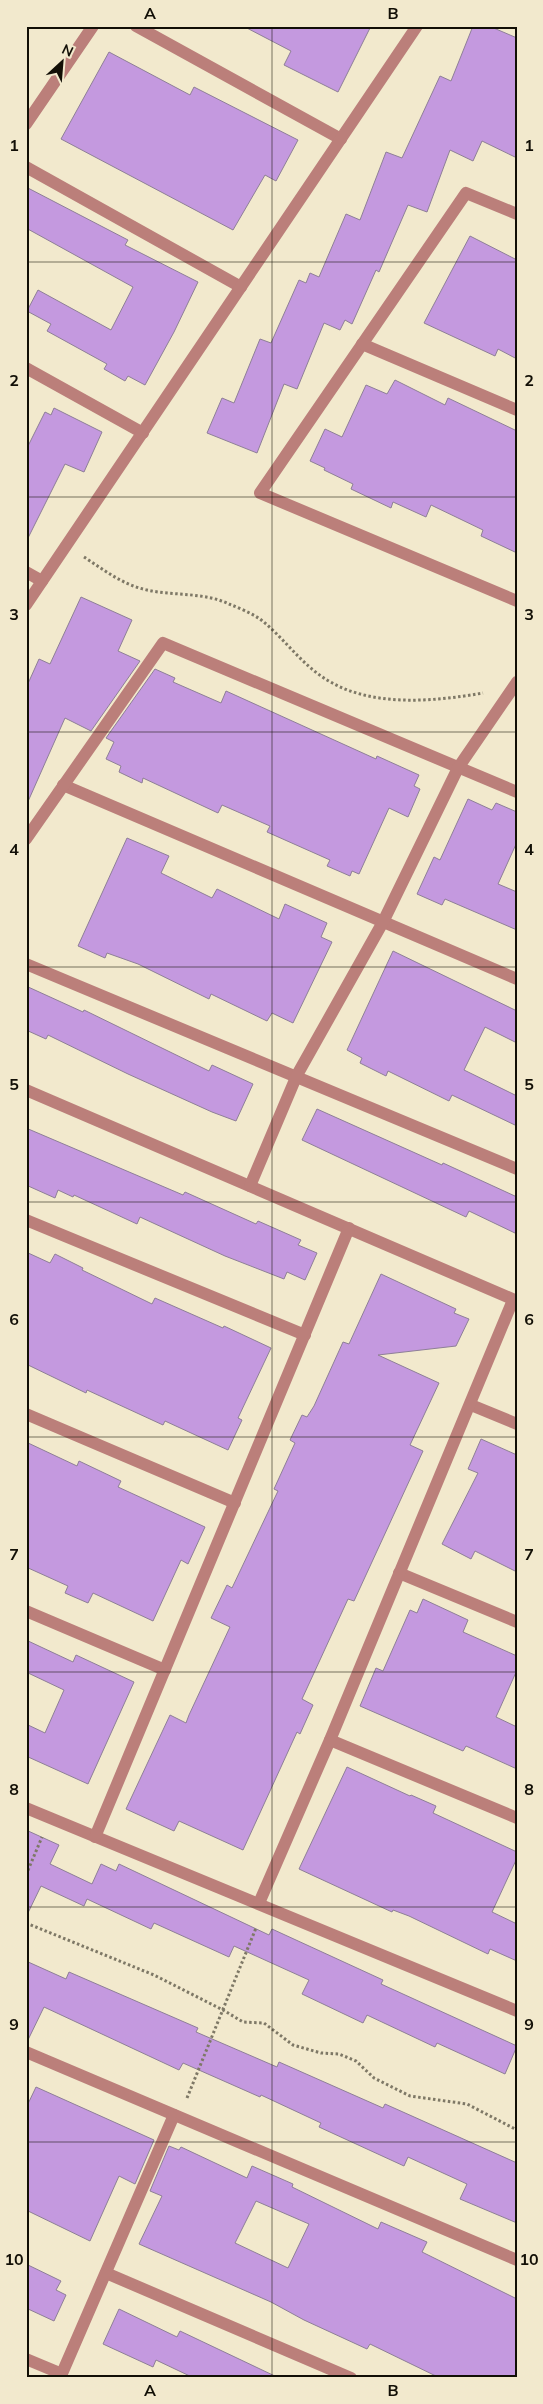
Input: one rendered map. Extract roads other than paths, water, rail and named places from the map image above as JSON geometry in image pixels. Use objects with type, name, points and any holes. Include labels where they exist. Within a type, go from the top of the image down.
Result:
[{"type":"street","points":[[26,124],[93,26]]},
{"type":"street","points":[[136,26],[342,139]]},
{"type":"street","points":[[26,605],[417,26]]},
{"type":"street","points":[[26,167],[241,287]]},
{"type":"street","points":[[517,214],[466,193],[260,493],[517,601]]},
{"type":"street","points":[[362,344],[517,410]]},
{"type":"street","points":[[26,368],[143,432]]},
{"type":"street","points":[[26,572],[42,581]]},
{"type":"street","points":[[26,839],[163,643],[517,792]]},
{"type":"street","points":[[250,1186],[297,1076],[383,922],[458,768],[515,685]]},
{"type":"street","points":[[63,785],[517,979]]},
{"type":"street","points":[[26,964],[517,1169]]},
{"type":"street","points":[[26,1090],[515,1301],[262,1905]]},
{"type":"street","points":[[26,1220],[305,1336]]},
{"type":"street","points":[[95,1837],[349,1228]]},
{"type":"street","points":[[471,1404],[517,1424]]},
{"type":"street","points":[[26,1414],[235,1503]]},
{"type":"street","points":[[400,1573],[517,1622]]},
{"type":"street","points":[[26,1611],[165,1670]]},
{"type":"street","points":[[330,1740],[517,1818]]},
{"type":"street","points":[[26,1808],[517,2011]]},
{"type":"street","points":[[26,2052],[517,2260]]},
{"type":"street","points":[[26,2359],[61,2376],[177,2116]]},
{"type":"street","points":[[106,2273],[351,2378]]}]
